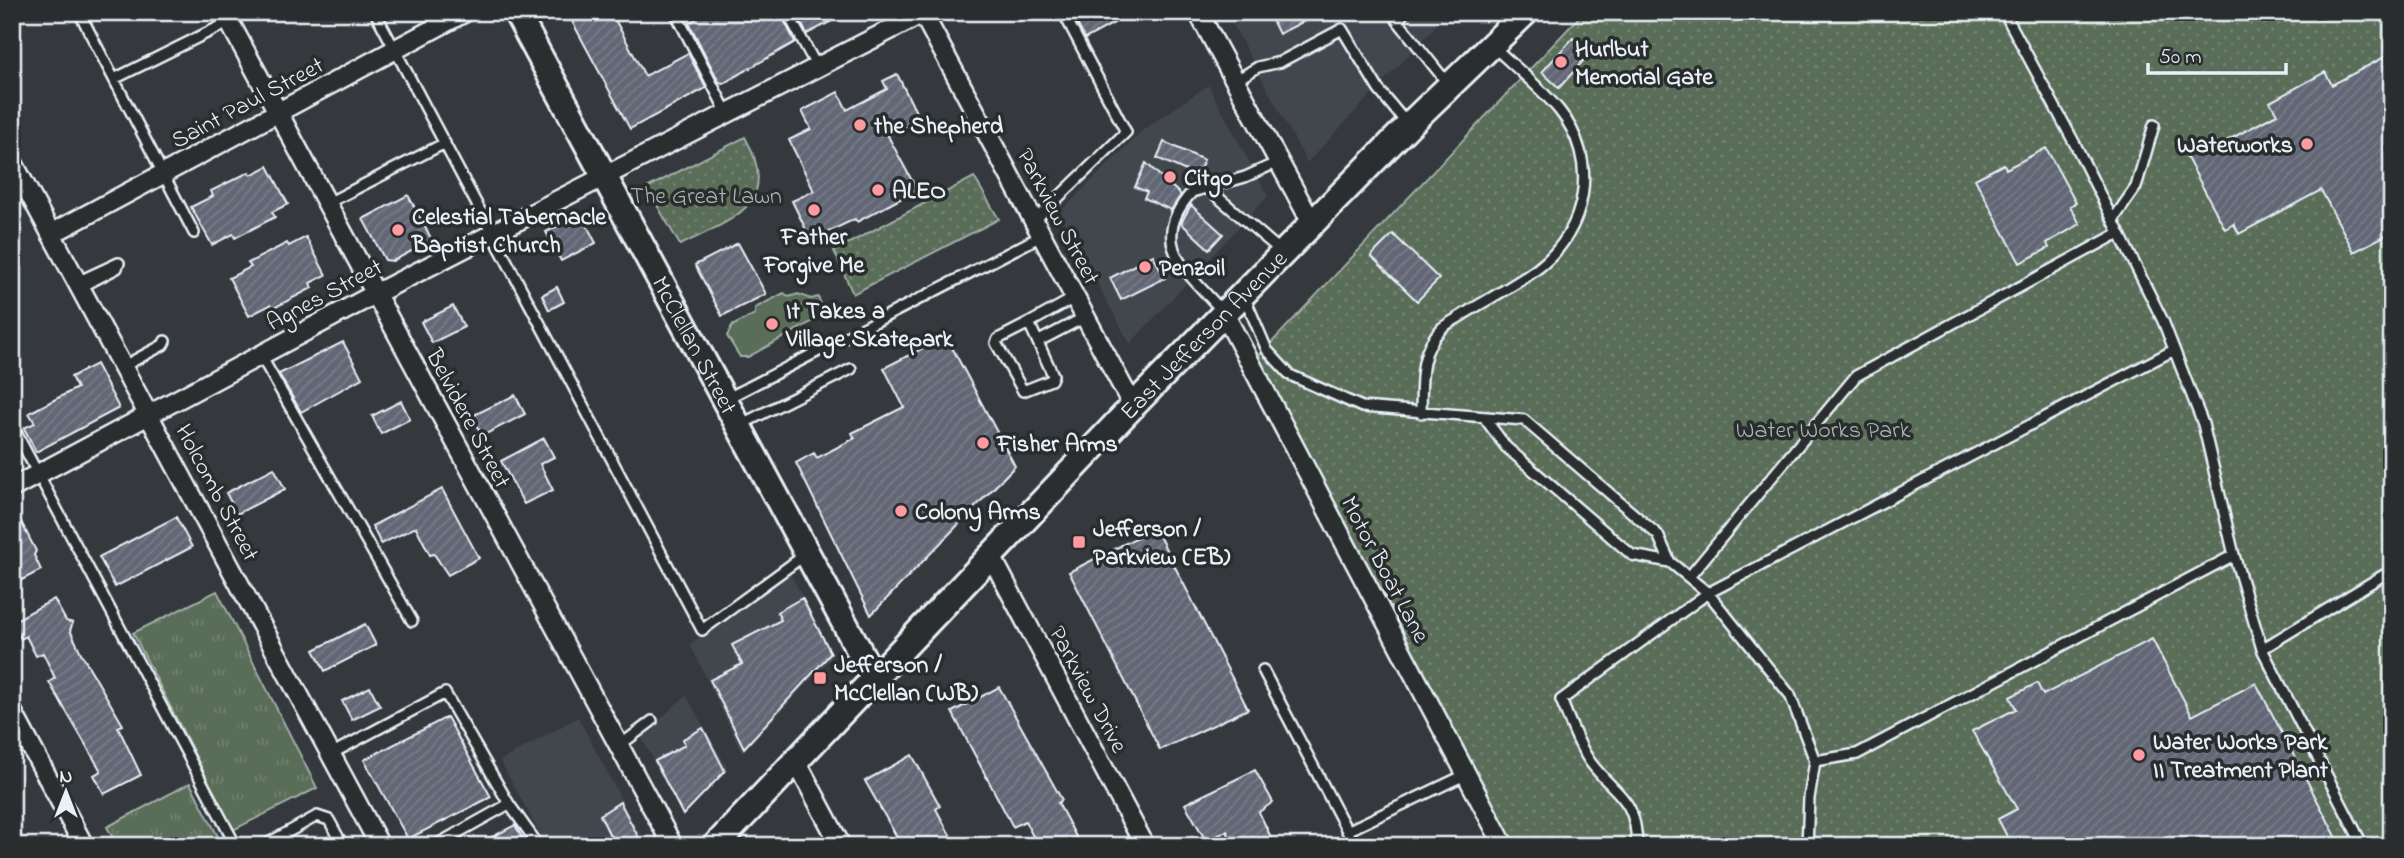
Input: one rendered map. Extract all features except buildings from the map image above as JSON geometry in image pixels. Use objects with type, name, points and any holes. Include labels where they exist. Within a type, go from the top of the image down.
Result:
[{"type":"main road","name":"McClellan Street","points":[[516,12],[874,678]]},
{"type":"main road","name":"East Jefferson Avenue","points":[[715,846],[1133,406],[1521,14]]},
{"type":"street","name":"Saint Paul Street","points":[[51,234],[465,12]]},
{"type":"street","name":"Agnes Street","points":[[12,488],[375,295],[922,12]]},
{"type":"street","name":"Parkview Street","points":[[922,12],[1133,406]]},
{"type":"street","points":[[1198,12],[1312,223]]},
{"type":"street","name":"Belvidere Street","points":[[226,17],[673,846]]},
{"type":"street","name":"Holcomb Street","points":[[12,162],[331,754],[374,843]]},
{"type":"street","name":"Motor Boat Lane","points":[[1225,314],[1504,846]]},
{"type":"street","name":"Parkview Drive","points":[[991,556],[1145,846]]},
{"type":"street","points":[[12,711],[85,846]]},
{"type":"street","points":[[796,761],[841,846]]},
{"type":"lane","points":[[79,12],[194,233]]},
{"type":"lane","points":[[375,12],[702,630],[806,553]]},
{"type":"lane","points":[[675,12],[727,113]]},
{"type":"lane","points":[[787,12],[817,67]]},
{"type":"lane","points":[[724,400],[1037,228],[1126,132],[1062,12]]},
{"type":"lane","points":[[1405,12],[1397,20],[1450,86]]},
{"type":"lane","points":[[2004,12],[2113,220],[2174,350],[2206,435],[2234,555],[2262,649],[2363,846]]},
{"type":"lane","points":[[114,79],[226,17]]},
{"type":"lane","points":[[1235,82],[1258,67],[1280,62],[1342,29],[1379,90],[1409,125]]},
{"type":"lane","points":[[1421,413],[1422,361],[1441,328],[1536,269],[1552,256],[1573,228],[1583,197],[1583,161],[1572,128],[1559,109],[1492,45]]},
{"type":"lane","points":[[2113,220],[2136,187],[2154,125]]},
{"type":"lane","points":[[326,204],[445,143]]},
{"type":"lane","points":[[1225,314],[1180,264],[1173,252],[1170,234],[1180,204],[1192,192],[1245,177],[1278,162]]},
{"type":"lane","points":[[1206,187],[1283,253]]},
{"type":"lane","points":[[1689,577],[1856,376],[2119,233]]},
{"type":"lane","points":[[1243,295],[1267,350],[1290,375],[1362,407],[1524,420],[1658,535],[1670,562],[1708,593],[1790,695],[1815,761],[1809,798],[1807,846]]},
{"type":"lane","points":[[1029,323],[1054,375],[1051,380],[1023,391],[996,343],[998,339],[1074,298]]},
{"type":"lane","points":[[1039,341],[1085,317]]},
{"type":"lane","points":[[1637,846],[1629,807],[1619,790],[1591,763],[1561,700],[1708,593],[2174,350]]},
{"type":"lane","points":[[261,356],[412,621]]},
{"type":"lane","points":[[738,426],[851,369]]},
{"type":"lane","points":[[1486,419],[1506,447],[1632,555],[1670,562]]},
{"type":"lane","points":[[12,425],[236,846]]},
{"type":"lane","points":[[1815,761],[1857,754],[2234,555]]},
{"type":"lane","points":[[2262,649],[2392,570]]},
{"type":"lane","points":[[1263,670],[1355,846]]},
{"type":"lane","points":[[331,754],[445,693],[509,804],[539,846]]},
{"type":"lane","points":[[619,746],[652,721]]},
{"type":"lane","points":[[1348,831],[1467,774]]},
{"type":"lane","points":[[434,846],[509,804]]},
{"type":"lane","points":[[264,846],[317,816],[329,820],[343,846]]},
{"type":"shaded area","points":[[1226,12],[1449,12],[1307,163]]},
{"type":"shaded area","points":[[1208,85],[1268,196],[1130,344],[1059,213],[1143,130]]},
{"type":"shaded area","points":[[789,571],[833,656],[742,753],[690,644]]},
{"type":"shaded area","points":[[686,695],[727,767],[683,814],[641,737]]},
{"type":"shaded area","points":[[578,717],[646,846],[547,846],[500,761]]},
{"type":"green space","name":"Water Works Park","points":[[1584,12],[2392,12],[2392,846],[1511,846],[1255,360]]},
{"type":"green space","name":"The Great Lawn","points":[[745,137],[755,160],[758,179],[755,194],[746,207],[733,218],[680,245],[647,188]]},
{"type":"green space","points":[[974,177],[999,219],[853,294],[834,251]]},
{"type":"green space","name":"It Takes a Village Skatepark","points":[[784,293],[789,297],[798,294],[811,299],[818,297],[821,304],[815,308],[813,321],[748,357],[740,357],[727,336],[732,326],[755,314],[755,308]]},
{"type":"green space","points":[[217,591],[317,788],[233,830],[133,633]]},
{"type":"green space","points":[[190,783],[223,846],[117,846],[107,827]]},
{"type":"place","name":"Hurlbut Memorial Gate","points":[[1561,62]]},
{"type":"place","name":"the Shepherd","points":[[860,125]]},
{"type":"place","name":"Waterworks","points":[[2307,144]]},
{"type":"place","name":"Citgo","points":[[1170,177]]},
{"type":"place","name":"ALEO","points":[[878,190]]},
{"type":"place","name":"Father Forgive Me","points":[[814,210]]},
{"type":"place","name":"Celestial Tabernacle Baptist Church","points":[[398,230]]},
{"type":"place","name":"Penzoil","points":[[1145,267]]},
{"type":"place","name":"It Takes a Village Skatepark","points":[[772,324]]},
{"type":"place","name":"Fisher Arms","points":[[983,443]]},
{"type":"place","name":"Colony Arms","points":[[901,511]]},
{"type":"place","name":"Jefferson / Parkview (EB)","points":[[1079,542]]},
{"type":"place","name":"Jefferson / McClellan (WB)","points":[[820,678]]},
{"type":"place","name":"Water Works Park II Treatment Plant","points":[[2139,755]]}]
